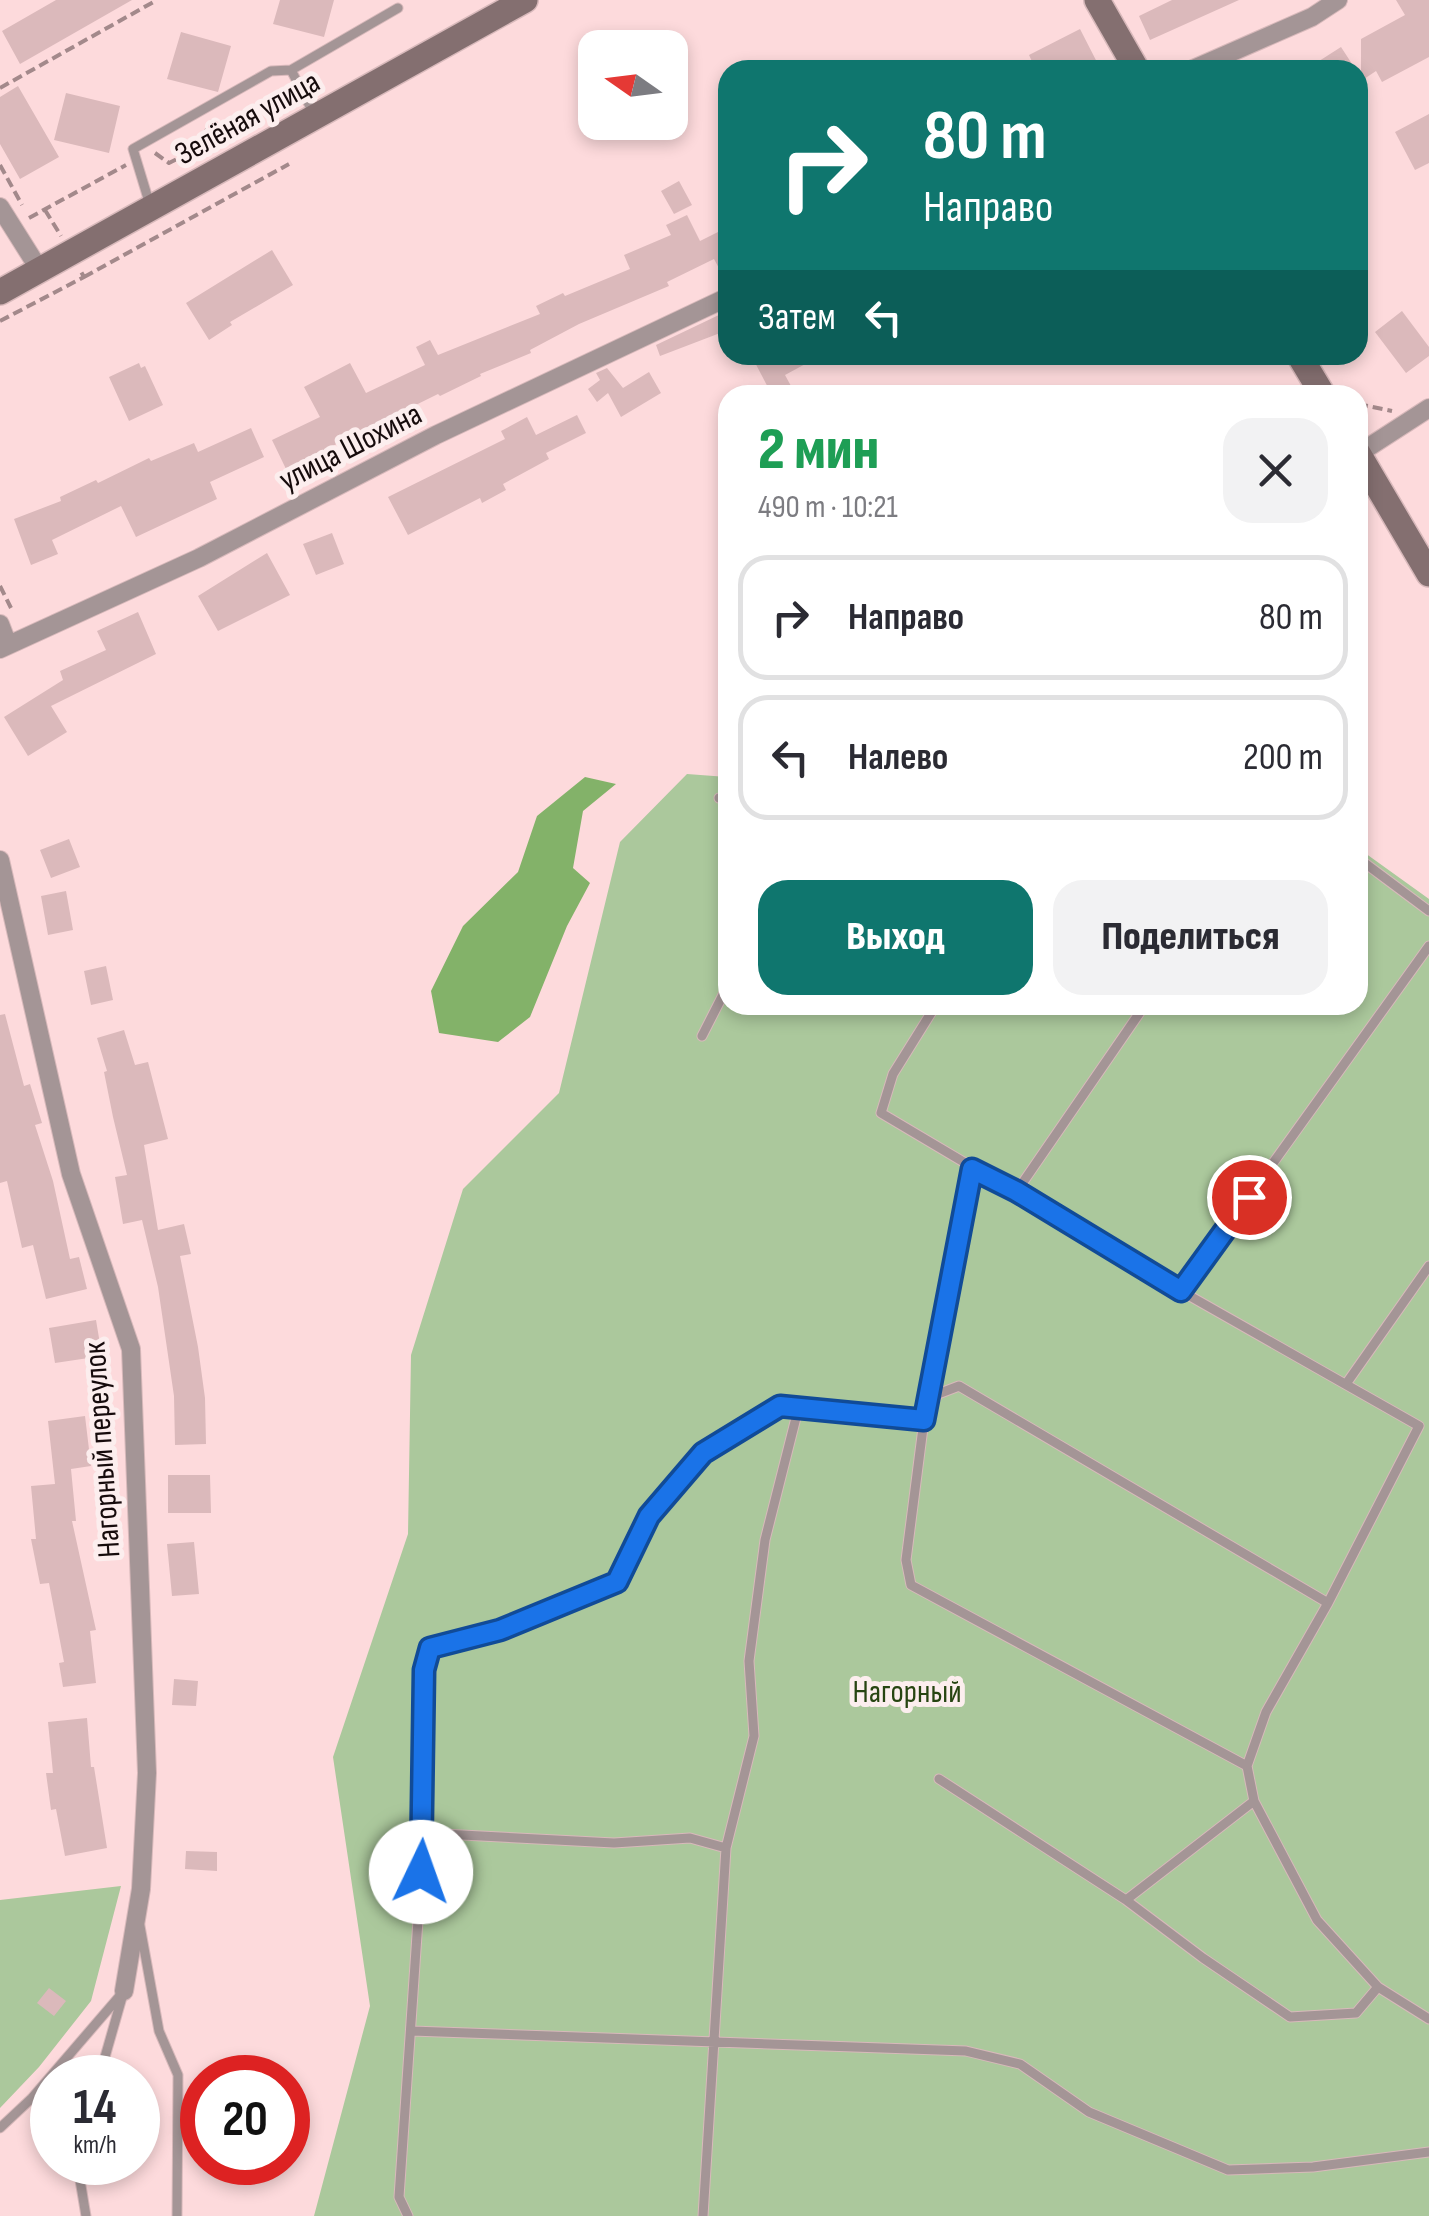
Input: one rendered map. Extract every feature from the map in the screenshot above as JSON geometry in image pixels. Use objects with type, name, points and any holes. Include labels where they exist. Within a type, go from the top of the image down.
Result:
[{"type":"main road","name":"Зелёная улица","points":[[0,292],[525,0]]},
{"type":"main road","points":[[1097,0],[1131,60]]},
{"type":"main road","points":[[1368,470],[1429,574]]},
{"type":"street","points":[[1214,60],[1312,17],[1338,0]]},
{"type":"street","points":[[0,207],[39,269]]},
{"type":"street","name":"улица Шохина","points":[[4,647],[200,558],[436,435],[718,302]]},
{"type":"street","points":[[1368,447],[1423,412],[1429,432]]},
{"type":"street","points":[[0,624],[4,647]]},
{"type":"street","name":"Нагорный переулок","points":[[0,860],[71,1174],[131,1348],[147,1773],[141,1889],[124,1989]]},
{"type":"lane","points":[[150,208],[133,149],[271,71],[291,70],[398,8]]},
{"type":"lane","points":[[291,70],[316,116]]},
{"type":"lane","points":[[1368,865],[1429,911]]},
{"type":"lane","points":[[1181,1291],[1429,946]]},
{"type":"lane","points":[[702,1036],[718,1005]]},
{"type":"lane","points":[[930,1015],[893,1074],[881,1113],[1418,1426]]},
{"type":"lane","points":[[1016,1191],[1139,1015]]},
{"type":"lane","points":[[972,1169],[924,1420],[906,1560],[911,1584],[1247,1766]]},
{"type":"lane","points":[[1346,1384],[1429,1266]]},
{"type":"lane","points":[[924,1420],[938,1394],[959,1386],[1328,1604]]},
{"type":"lane","points":[[408,2216],[398,2197],[424,1833],[424,1670],[430,1648],[500,1630],[617,1582],[649,1516],[703,1453],[780,1406],[924,1420]]},
{"type":"lane","points":[[703,2216],[726,1848],[754,1736],[749,1660],[765,1540],[800,1406]]},
{"type":"lane","points":[[1429,1420],[1418,1426],[1328,1604],[1266,1712],[1247,1766],[1254,1801],[1317,1920],[1378,1987],[1429,2018]]},
{"type":"lane","points":[[939,1779],[1126,1900],[1290,2018],[1356,2012],[1378,1987]]},
{"type":"lane","points":[[1126,1900],[1254,1801]]},
{"type":"lane","points":[[424,1833],[614,1843],[690,1838],[726,1848]]},
{"type":"lane","points":[[139,1923],[159,2032],[178,2075],[177,2216]]},
{"type":"lane","points":[[105,2055],[124,1989]]},
{"type":"lane","points":[[0,2128],[32,2098],[124,1989]]},
{"type":"lane","points":[[412,2031],[966,2051],[1020,2064],[1090,2112],[1228,2170],[1314,2168],[1429,2152]]},
{"type":"lane","points":[[81,2185],[86,2216]]},
{"type":"path","points":[[0,88],[157,0]]},
{"type":"path","points":[[142,144],[169,162],[193,151],[229,95]]},
{"type":"path","points":[[11,226],[134,160]]},
{"type":"path","points":[[84,278],[288,164]]},
{"type":"path","points":[[0,165],[30,218]]},
{"type":"path","points":[[1368,405],[1423,412]]},
{"type":"green space","name":"Нагорный","points":[[687,774],[718,776],[718,1015],[1368,1015],[1368,855],[1429,899],[1429,2216],[314,2216],[370,2006],[333,1757],[408,1534],[411,1355],[463,1189],[559,1093],[620,842]]},
{"type":"green space","points":[[121,1886],[91,2001],[48,2055],[30,2055],[30,2076],[0,2108],[0,1900]]},
{"type":"shaded area","points":[[585,777],[616,784],[583,811],[573,868],[590,883],[567,926],[530,1017],[498,1042],[439,1033],[431,991],[463,926],[518,872],[537,816]]},
{"type":"building","points":[[56,0],[132,0],[20,64],[2,31]]},
{"type":"building","points":[[280,0],[334,0],[324,37],[273,24]]},
{"type":"building","points":[[1172,0],[1239,0],[1150,40],[1139,16]]},
{"type":"building","points":[[1396,0],[1429,0],[1429,57],[1382,82],[1376,71],[1368,76],[1368,60],[1361,60],[1361,39],[1405,15]]},
{"type":"building","points":[[1080,29],[1096,60],[1031,60],[1029,55]]},
{"type":"building","points":[[181,32],[231,46],[218,92],[167,79]]},
{"type":"building","points":[[1341,47],[1349,60],[1321,60]]},
{"type":"building","points":[[18,86],[59,157],[20,179],[0,144],[0,97]]},
{"type":"building","points":[[66,93],[120,106],[109,153],[54,140]]},
{"type":"building","points":[[1429,114],[1429,163],[1415,170],[1395,132]]},
{"type":"building","points":[[679,181],[692,205],[674,214],[661,191]]},
{"type":"building","points":[[687,215],[700,241],[718,232],[718,266],[714,259],[667,282],[669,286],[579,324],[530,350],[531,353],[286,469],[272,440],[320,417],[304,387],[350,363],[366,393],[425,365],[416,347],[430,340],[438,355],[540,314],[536,306],[563,293],[565,296],[630,269],[624,255],[671,235],[666,225]]},
{"type":"building","points":[[272,250],[293,285],[230,322],[232,325],[209,340],[186,303]]},
{"type":"building","points":[[1402,311],[1429,347],[1429,356],[1406,373],[1375,332]]},
{"type":"building","points":[[718,315],[718,334],[660,356],[656,345]]},
{"type":"building","points":[[139,363],[141,368],[145,366],[163,405],[129,421],[109,377]]},
{"type":"building","points":[[756,365],[804,365],[785,375],[790,385],[767,385]]},
{"type":"building","points":[[607,368],[623,388],[649,372],[661,393],[621,417],[608,393],[597,402],[588,389],[600,380],[596,373]]},
{"type":"building","points":[[577,415],[586,433],[546,453],[549,459],[503,484],[506,490],[482,503],[480,498],[408,535],[388,497],[505,439],[501,431],[527,417],[536,435]]},
{"type":"building","points":[[251,428],[264,457],[210,482],[217,499],[136,537],[121,506],[52,540],[58,554],[31,565],[14,519],[149,458],[151,461],[194,443],[198,452]]},
{"type":"building","points":[[332,533],[344,564],[316,575],[303,544]]},
{"type":"building","points":[[267,553],[290,595],[218,631],[198,596]]},
{"type":"building","points":[[138,612],[156,654],[51,706],[67,732],[28,756],[4,717],[63,680],[60,671],[106,650],[97,631]]},
{"type":"building","points":[[69,839],[80,867],[51,878],[40,850]]},
{"type":"building","points":[[66,891],[73,930],[48,935],[41,896]]},
{"type":"building","points":[[106,966],[113,1000],[91,1005],[84,971]]},
{"type":"building","points":[[5,1014],[24,1086],[30,1084],[42,1123],[35,1125],[53,1181],[70,1259],[79,1257],[87,1289],[46,1299],[33,1245],[22,1248],[7,1181],[0,1183],[0,1015]]},
{"type":"building","points":[[124,1030],[135,1065],[148,1062],[168,1139],[144,1145],[158,1230],[184,1224],[191,1254],[180,1256],[198,1347],[206,1444],[175,1445],[174,1396],[158,1287],[142,1220],[123,1224],[115,1177],[127,1175],[97,1038]]},
{"type":"building","points":[[96,1320],[102,1356],[55,1363],[49,1328]]},
{"type":"building","points":[[85,1416],[91,1466],[71,1469],[76,1521],[72,1521],[96,1630],[90,1631],[96,1683],[63,1687],[59,1663],[64,1662],[49,1583],[40,1584],[31,1539],[36,1539],[31,1486],[55,1484],[48,1421]]},
{"type":"building","points":[[168,1475],[210,1475],[211,1513],[168,1513]]},
{"type":"building","points":[[194,1542],[199,1594],[172,1596],[167,1544]]},
{"type":"building","points":[[174,1679],[198,1681],[196,1706],[172,1705]]},
{"type":"building","points":[[87,1718],[91,1767],[107,1848],[65,1856],[56,1809],[51,1810],[46,1773],[53,1773],[48,1722]]},
{"type":"building","points":[[186,1851],[217,1852],[217,1871],[185,1869]]},
{"type":"building","points":[[49,1988],[66,2001],[54,2016],[37,2003]]},
{"type":"route","points":[[421,1872],[424,1670],[430,1648],[500,1630],[617,1582],[649,1516],[703,1453],[780,1406],[924,1420],[972,1169],[1016,1191],[1181,1291],[1249,1197]]}]
